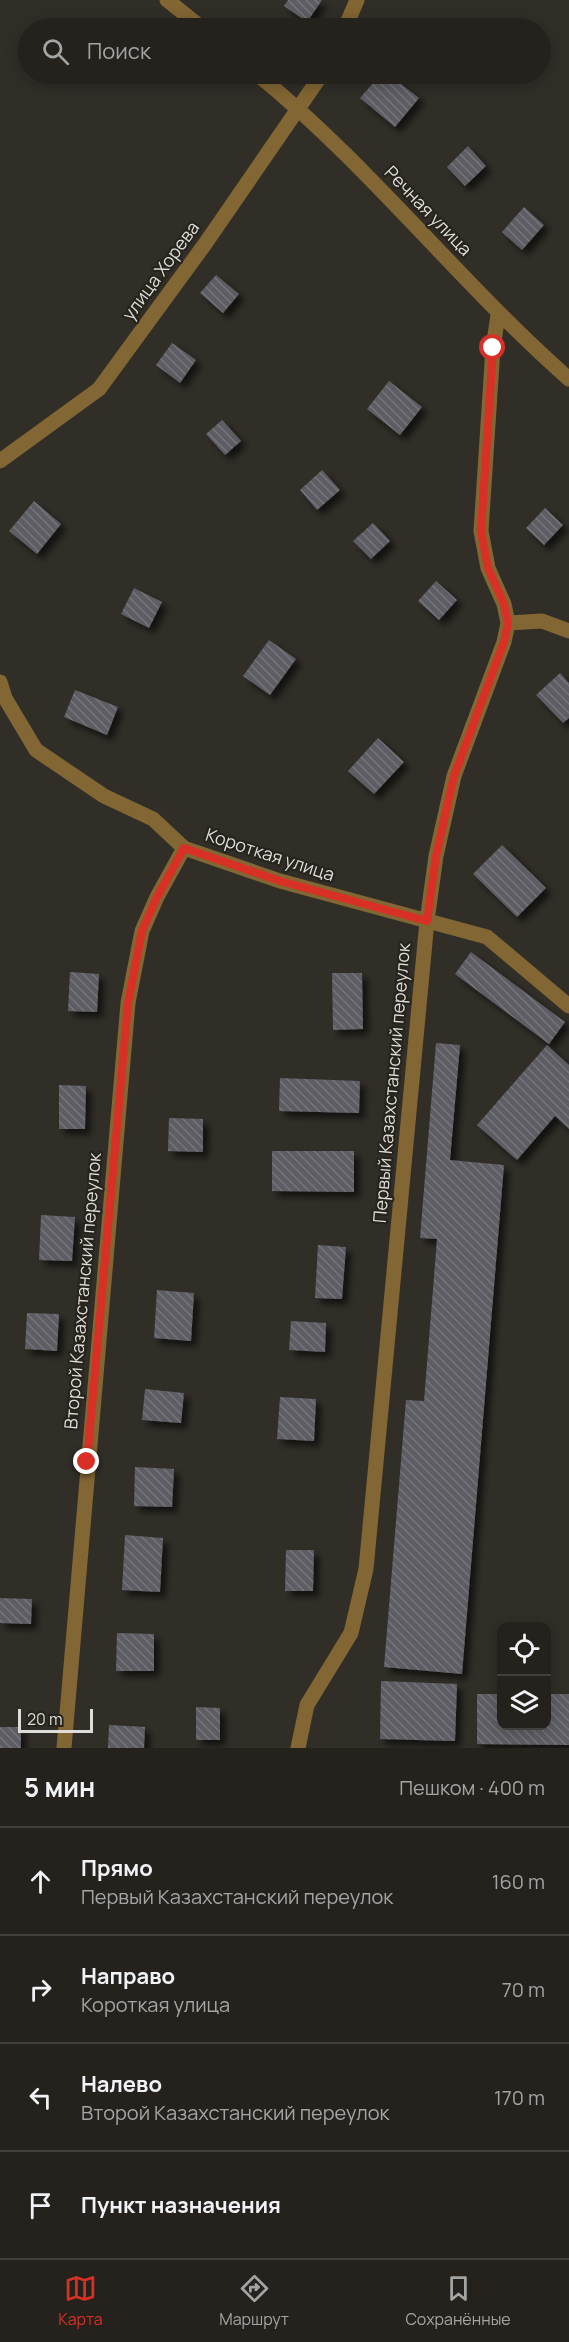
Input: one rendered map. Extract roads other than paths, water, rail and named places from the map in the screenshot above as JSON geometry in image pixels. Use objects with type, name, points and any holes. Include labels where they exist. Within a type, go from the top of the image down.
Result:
[{"type":"street","points":[[167,0],[190,18]]},
{"type":"street","points":[[349,18],[357,0]]},
{"type":"street","name":"Речная улица","points":[[269,84],[300,109],[452,262],[498,315],[569,380]]},
{"type":"street","name":"улица Хорева","points":[[0,461],[99,389],[316,84]]},
{"type":"street","points":[[498,315],[492,359],[481,531],[488,568],[504,604],[508,623],[542,621],[569,631]]},
{"type":"street","name":"Первый Казахстанский переулок","points":[[298,1748],[307,1705],[351,1634],[366,1569],[427,921],[436,856],[454,776],[504,642],[508,623]]},
{"type":"street","name":"Короткая улица","points":[[0,682],[5,698],[36,750],[104,796],[153,819],[184,848],[280,881],[487,937],[569,1006]]},
{"type":"street","name":"Второй Казахстанский переулок","points":[[64,1748],[128,1003],[142,931],[157,897],[184,848]]}]
